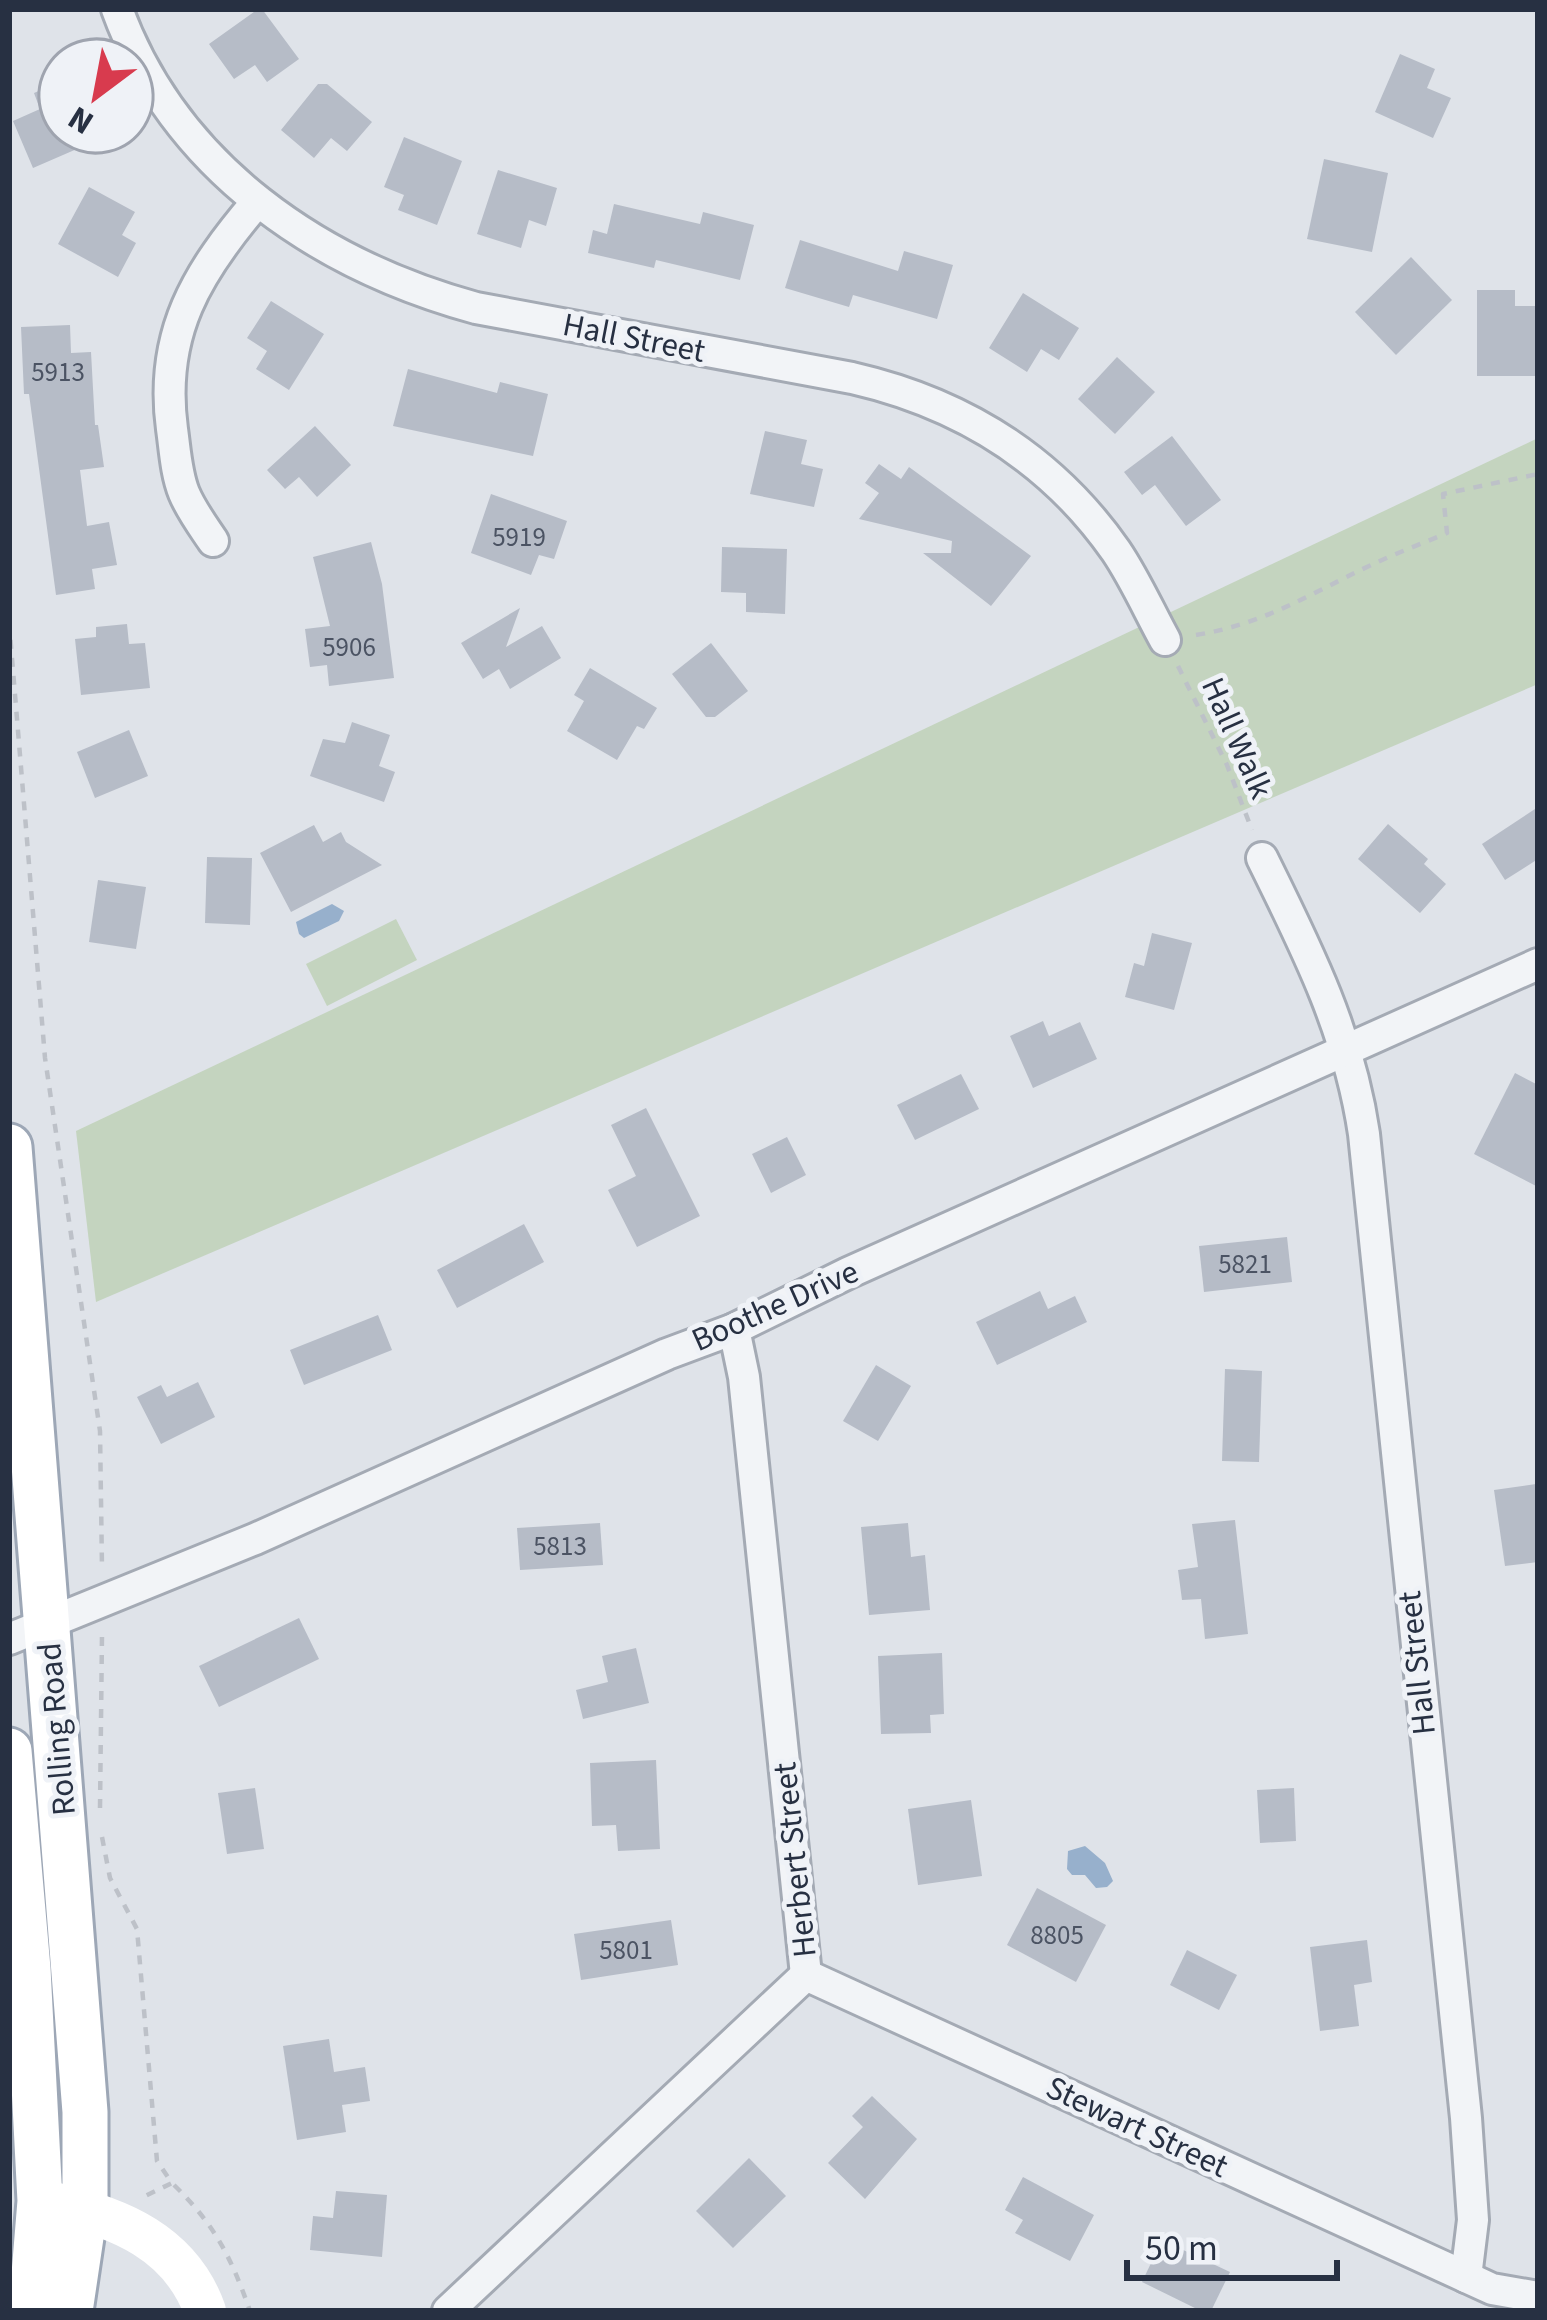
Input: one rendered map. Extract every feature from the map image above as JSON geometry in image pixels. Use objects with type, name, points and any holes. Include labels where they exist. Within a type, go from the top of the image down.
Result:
[{"type":"main road","name":"Rolling Road","points":[[9,1147],[29,1632],[84,2090],[104,2217],[70,2311]]},
{"type":"main road","name":"Rolling Road","points":[[9,1751],[28,1969],[40,2200],[31,2311]]},
{"type":"street","name":"Hall Street","points":[[117,9],[166,102],[209,156],[257,202],[332,252],[418,292],[476,308],[852,378],[896,388],[957,412],[1007,441],[1048,473],[1090,517],[1118,555],[1165,640]]},
{"type":"street","points":[[213,541],[184,495],[177,467],[169,406],[172,344],[205,270],[257,202]]},
{"type":"street","name":"Hall Street","points":[[1262,858],[1333,1005],[1364,1134],[1466,2118],[1473,2220],[1466,2278]]},
{"type":"street","name":"Boothe Drive","points":[[29,1632],[255,1539],[668,1354],[734,1329],[848,1273],[1538,964]]},
{"type":"street","name":"Herbert Street","points":[[448,2311],[806,1975],[744,1377],[734,1329]]},
{"type":"street","name":"Stewart Street","points":[[806,1975],[1466,2278],[1492,2289],[1538,2297]]},
{"type":"street","points":[[40,2200],[104,2217],[154,2241],[178,2261],[205,2311]]},
{"type":"path","points":[[1165,640],[1231,630],[1282,613],[1369,566],[1447,533],[1443,494],[1538,473]]},
{"type":"path","points":[[9,622],[45,1058],[100,1431],[100,1827],[110,1878],[137,1929],[157,2161],[211,2223],[230,2253],[250,2311]]},
{"type":"path","name":"Hall Walk","points":[[1165,640],[1227,765],[1262,858]]},
{"type":"path","points":[[104,2217],[139,2191],[147,2198],[172,2183]]},
{"type":"green space","points":[[1538,438],[1538,684],[96,1302],[76,1131]]},
{"type":"green space","points":[[396,919],[417,960],[327,1006],[306,964]]},
{"type":"water","points":[[332,904],[344,911],[339,921],[304,938],[299,934],[296,922]]},
{"type":"water","points":[[1085,1846],[1105,1863],[1113,1881],[1107,1887],[1096,1888],[1085,1875],[1072,1875],[1067,1869],[1068,1851]]},
{"type":"building","points":[[258,9],[299,59],[267,82],[255,65],[234,79],[209,44]]},
{"type":"building","points":[[1400,54],[1435,69],[1427,88],[1451,98],[1433,138],[1375,112]]},
{"type":"building","points":[[318,84],[327,84],[372,122],[347,151],[331,138],[314,158],[281,130]]},
{"type":"building","points":[[36,111],[36,156],[61,156],[33,168],[13,121]]},
{"type":"building","points":[[404,137],[462,161],[437,225],[398,210],[404,195],[384,187]]},
{"type":"building","points":[[1324,159],[1388,173],[1372,252],[1307,239]]},
{"type":"building","points":[[498,170],[557,188],[546,226],[529,220],[521,248],[477,234]]},
{"type":"building","points":[[89,187],[135,212],[122,235],[136,243],[118,277],[58,244]]},
{"type":"building","points":[[614,204],[700,224],[703,212],[754,225],[740,280],[656,260],[654,268],[588,253],[593,230],[607,234]]},
{"type":"building","points":[[800,240],[898,271],[904,251],[953,265],[937,319],[853,295],[849,307],[785,288]]},
{"type":"building","points":[[1411,257],[1452,300],[1396,355],[1355,312]]},
{"type":"building","points":[[1477,290],[1515,290],[1515,306],[1537,306],[1537,376],[1477,376]]},
{"type":"building","points":[[1023,293],[1079,328],[1059,360],[1041,349],[1027,372],[989,348]]},
{"type":"building","points":[[271,301],[324,334],[289,390],[256,369],[267,351],[247,338]]},
{"type":"building","points":[[70,325],[71,353],[91,352],[95,425],[104,467],[80,470],[87,526],[109,522],[117,565],[92,569],[95,589],[56,595],[29,394],[24,394],[21,327]]},
{"type":"building","points":[[1117,357],[1155,392],[1115,434],[1078,399]]},
{"type":"building","points":[[408,369],[497,393],[500,382],[548,394],[533,456],[393,426]]},
{"type":"building","points":[[315,426],[351,465],[317,497],[299,477],[285,489],[267,470]]},
{"type":"building","points":[[765,431],[807,440],[801,464],[823,469],[814,507],[750,494]]},
{"type":"building","points":[[1172,436],[1221,500],[1186,526],[1155,485],[1142,495],[1124,472]]},
{"type":"building","points":[[879,464],[901,479],[909,467],[1031,556],[991,606],[923,553],[951,553],[952,541],[859,519],[879,493],[865,483]]},
{"type":"building","points":[[491,494],[567,521],[554,559],[539,555],[531,575],[471,553]]},
{"type":"building","points":[[371,542],[382,584],[394,678],[329,686],[327,665],[310,667],[305,629],[330,626],[313,557]]},
{"type":"building","points":[[722,547],[787,549],[785,614],[746,612],[746,593],[721,592]]},
{"type":"building","points":[[520,608],[506,647],[542,626],[561,658],[510,689],[499,669],[483,679],[461,643]]},
{"type":"building","points":[[127,624],[129,644],[145,643],[150,688],[81,695],[75,639],[96,637],[96,627]]},
{"type":"building","points":[[711,643],[748,691],[715,717],[706,717],[672,674]]},
{"type":"building","points":[[590,668],[657,708],[644,729],[637,726],[617,760],[567,731],[584,701],[574,695]]},
{"type":"building","points":[[352,722],[390,735],[379,766],[395,772],[384,802],[310,776],[323,739],[345,743]]},
{"type":"building","points":[[129,730],[148,776],[95,798],[77,752]]},
{"type":"building","points":[[1538,807],[1538,859],[1505,880],[1482,844]]},
{"type":"building","points":[[1388,824],[1428,859],[1424,864],[1446,884],[1420,913],[1358,859]]},
{"type":"building","points":[[314,825],[323,842],[341,832],[346,842],[382,865],[291,912],[260,853]]},
{"type":"building","points":[[207,857],[252,858],[250,925],[205,923]]},
{"type":"building","points":[[98,880],[146,887],[136,949],[89,942]]},
{"type":"building","points":[[1152,933],[1192,943],[1174,1010],[1125,997],[1134,963],[1144,966]]},
{"type":"building","points":[[1043,1021],[1049,1036],[1080,1022],[1097,1059],[1033,1088],[1010,1036]]},
{"type":"building","points":[[1515,1073],[1538,1085],[1538,1187],[1474,1154]]},
{"type":"building","points":[[961,1074],[979,1109],[915,1140],[897,1105]]},
{"type":"building","points":[[646,1108],[700,1216],[637,1247],[608,1190],[636,1176],[611,1125]]},
{"type":"building","points":[[787,1137],[806,1175],[771,1193],[752,1154]]},
{"type":"building","points":[[524,1224],[544,1262],[457,1308],[437,1270]]},
{"type":"building","points":[[1287,1237],[1292,1282],[1204,1292],[1199,1246]]},
{"type":"building","points":[[1040,1291],[1048,1309],[1075,1296],[1087,1322],[997,1365],[976,1322]]},
{"type":"building","points":[[378,1315],[392,1350],[304,1385],[290,1350]]},
{"type":"building","points":[[876,1365],[911,1386],[878,1441],[843,1421]]},
{"type":"building","points":[[1225,1369],[1262,1371],[1259,1462],[1222,1461]]},
{"type":"building","points":[[198,1382],[215,1417],[161,1444],[137,1397],[161,1385],[167,1397]]},
{"type":"building","points":[[1536,1484],[1538,1562],[1505,1566],[1494,1490]]},
{"type":"building","points":[[1235,1520],[1248,1634],[1205,1639],[1201,1599],[1182,1600],[1178,1570],[1198,1567],[1192,1524]]},
{"type":"building","points":[[600,1523],[603,1565],[520,1570],[517,1528]]},
{"type":"building","points":[[908,1523],[911,1557],[925,1555],[930,1610],[869,1615],[861,1527]]},
{"type":"building","points":[[299,1618],[319,1659],[219,1707],[199,1666]]},
{"type":"building","points":[[636,1648],[649,1703],[583,1719],[576,1690],[608,1682],[602,1656]]},
{"type":"building","points":[[942,1653],[944,1714],[930,1715],[931,1733],[881,1734],[878,1656]]},
{"type":"building","points":[[656,1760],[660,1849],[618,1851],[616,1825],[592,1826],[590,1763]]},
{"type":"building","points":[[255,1788],[264,1849],[227,1854],[218,1793]]},
{"type":"building","points":[[1294,1788],[1296,1841],[1260,1843],[1257,1790]]},
{"type":"building","points":[[971,1800],[982,1876],[918,1885],[908,1809]]},
{"type":"building","points":[[1037,1888],[1106,1925],[1076,1982],[1007,1945]]},
{"type":"building","points":[[671,1920],[678,1965],[581,1980],[574,1934]]},
{"type":"building","points":[[1367,1940],[1372,1982],[1354,1985],[1359,2026],[1320,2031],[1310,1947]]},
{"type":"building","points":[[1187,1950],[1237,1975],[1219,2010],[1170,1985]]},
{"type":"building","points":[[329,2039],[334,2072],[365,2067],[370,2101],[342,2105],[346,2132],[297,2140],[283,2046]]},
{"type":"building","points":[[872,2096],[917,2139],[865,2199],[828,2163],[863,2127],[852,2116]]},
{"type":"building","points":[[749,2158],[786,2196],[733,2248],[696,2211]]},
{"type":"building","points":[[1023,2177],[1094,2215],[1070,2261],[1015,2233],[1023,2220],[1005,2210]]},
{"type":"building","points":[[336,2191],[387,2195],[382,2257],[310,2250],[313,2216],[333,2218]]},
{"type":"building","points":[[1162,2240],[1230,2272],[1211,2311],[1201,2311],[1142,2282]]}]
